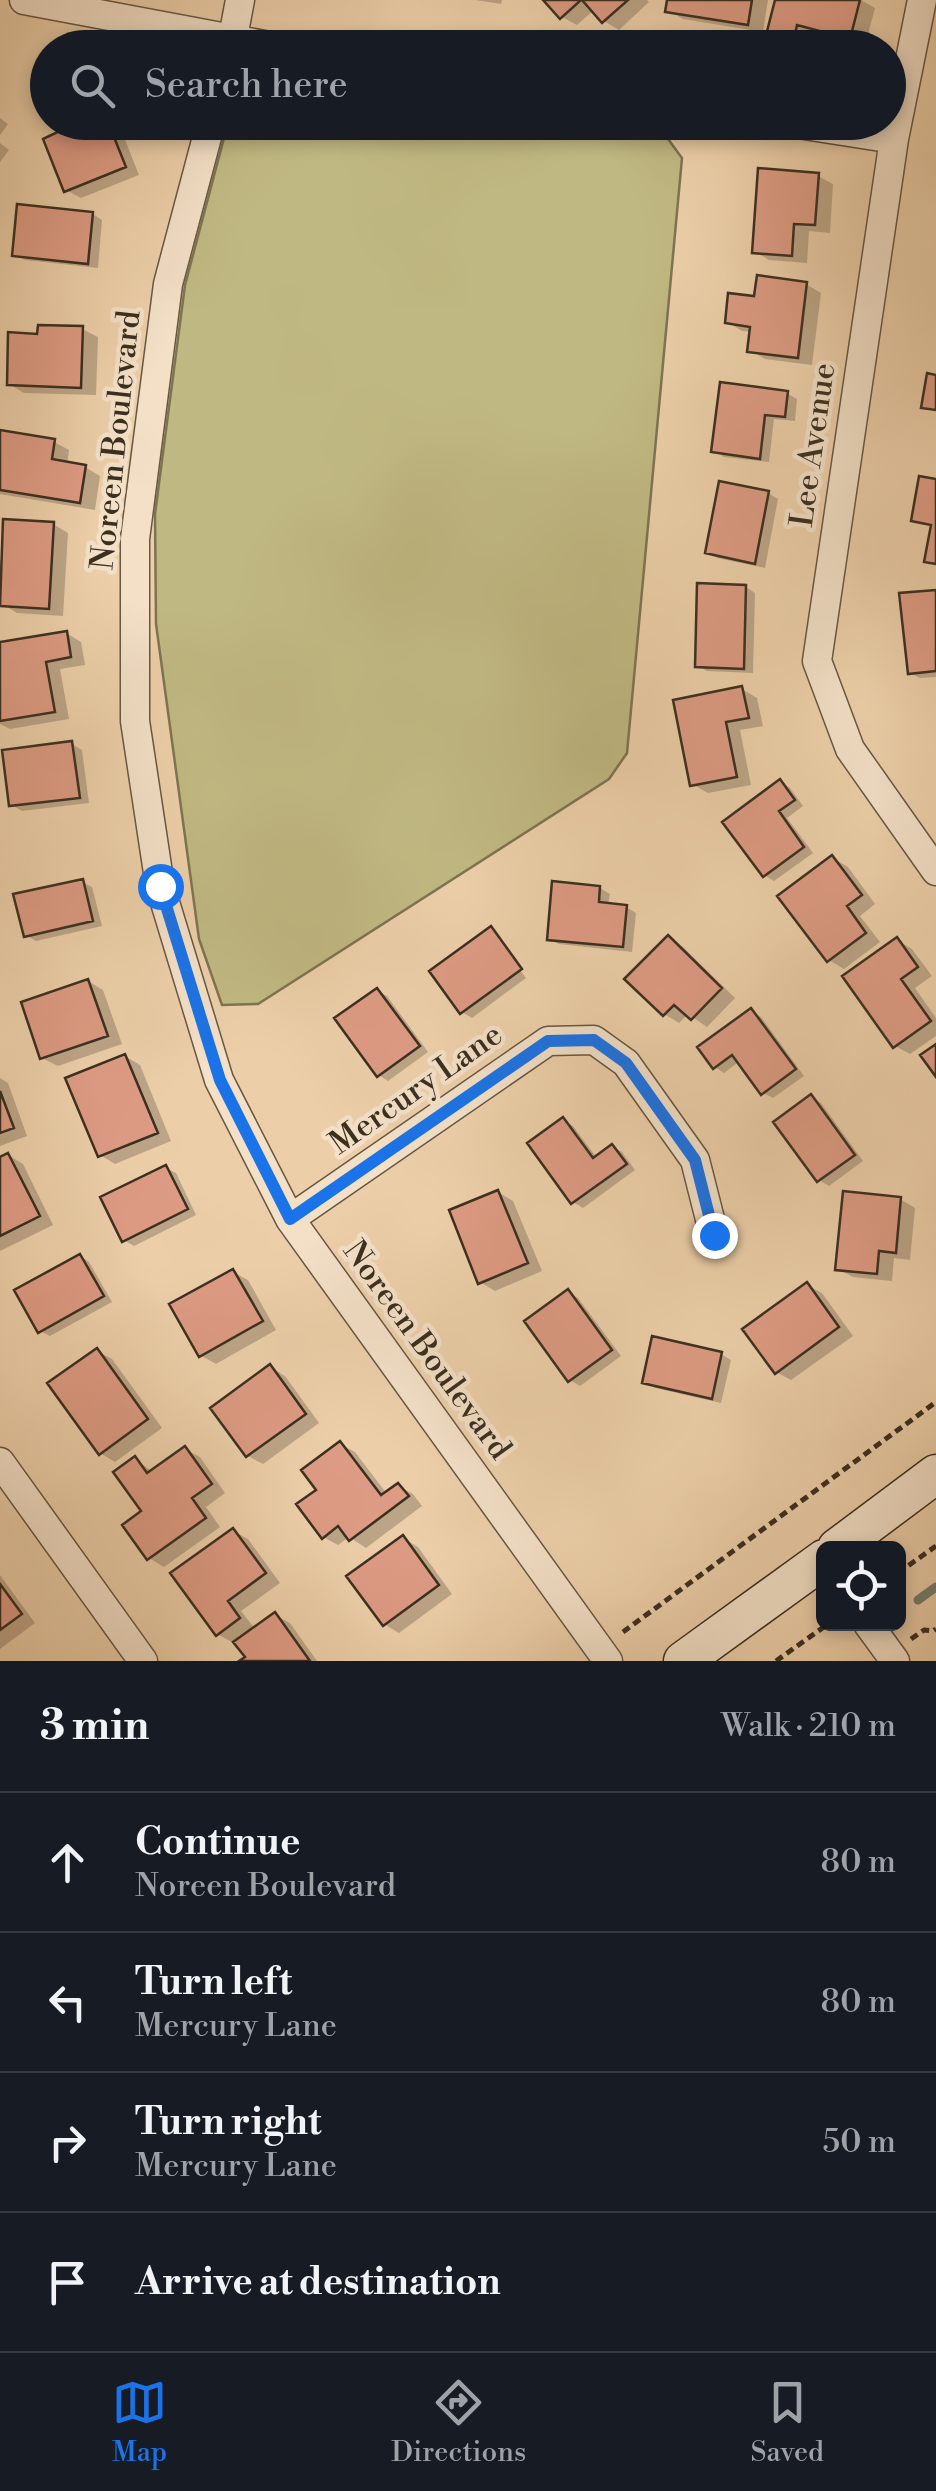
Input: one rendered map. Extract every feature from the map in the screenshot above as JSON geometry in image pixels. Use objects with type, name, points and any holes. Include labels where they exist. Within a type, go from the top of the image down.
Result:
[{"type":"main road","points":[[848,1541],[936,1474]]},
{"type":"main road","points":[[683,1661],[816,1565]]},
{"type":"street","points":[[24,0],[166,30]]},
{"type":"street","points":[[235,30],[240,0]]},
{"type":"street","name":"Lee Avenue","points":[[906,79],[922,0]]},
{"type":"street","name":"Noreen Boulevard","points":[[206,140],[168,284],[135,539],[135,721],[160,886],[220,1080],[290,1219],[612,1649]]},
{"type":"street","name":"Lee Avenue","points":[[894,140],[817,661],[850,749],[936,871]]},
{"type":"street","name":"Mercury Lane","points":[[290,1219],[548,1041],[594,1040],[626,1063],[695,1160],[714,1235]]},
{"type":"street","points":[[0,1462],[143,1661]]},
{"type":"street","points":[[873,1631],[895,1661]]},
{"type":"path","points":[[612,1649],[936,1402]]},
{"type":"path","points":[[906,1567],[936,1546]]},
{"type":"path","points":[[776,1661],[818,1631]]},
{"type":"shaded area","points":[[223,140],[669,140],[682,158],[627,753],[609,779],[258,1004],[222,1005],[199,939],[156,624],[155,514],[185,285]]},
{"type":"building","points":[[543,0],[581,0],[560,19]]},
{"type":"building","points":[[582,0],[628,0],[602,23]]},
{"type":"building","points":[[667,0],[752,0],[748,25],[665,12]]},
{"type":"building","points":[[775,0],[860,0],[852,30],[816,30],[797,25],[796,30],[767,30]]},
{"type":"building","points":[[43,140],[115,140],[126,167],[64,192]]},
{"type":"building","points":[[758,168],[819,173],[815,225],[794,224],[792,256],[752,253]]},
{"type":"building","points":[[17,204],[93,212],[88,264],[12,256]]},
{"type":"building","points":[[757,275],[807,282],[798,358],[747,352],[750,327],[725,323],[728,293],[754,296]]},
{"type":"building","points":[[38,325],[83,326],[81,388],[7,385],[8,332],[37,334]]},
{"type":"building","points":[[927,373],[936,375],[936,410],[921,408]]},
{"type":"building","points":[[720,382],[788,391],[785,417],[765,415],[760,459],[711,452]]},
{"type":"building","points":[[0,430],[55,439],[52,459],[86,465],[80,503],[0,490]]},
{"type":"building","points":[[919,476],[936,479],[936,564],[924,562],[931,525],[911,521]]},
{"type":"building","points":[[719,481],[769,491],[755,564],[705,553]]},
{"type":"building","points":[[3,519],[54,522],[49,609],[0,606]]},
{"type":"building","points":[[697,583],[746,585],[744,669],[695,667]]},
{"type":"building","points":[[936,590],[936,671],[908,674],[899,593]]},
{"type":"building","points":[[67,631],[71,657],[46,662],[55,712],[0,721],[0,642]]},
{"type":"building","points":[[742,686],[749,718],[726,722],[737,777],[690,786],[673,700]]},
{"type":"building","points":[[72,741],[80,798],[9,806],[2,750]]},
{"type":"building","points":[[780,779],[795,800],[779,811],[804,847],[763,877],[722,822]]},
{"type":"building","points":[[832,855],[862,895],[847,906],[866,933],[827,962],[777,896]]},
{"type":"building","points":[[83,879],[93,921],[24,937],[13,894]]},
{"type":"building","points":[[552,881],[600,886],[599,902],[627,905],[623,947],[547,940]]},
{"type":"building","points":[[491,926],[522,969],[460,1014],[429,971]]},
{"type":"building","points":[[668,935],[722,988],[691,1020],[674,1005],[663,1016],[624,979]]},
{"type":"building","points":[[897,937],[918,967],[901,979],[931,1021],[893,1048],[842,976]]},
{"type":"building","points":[[88,979],[108,1036],[40,1059],[21,1002]]},
{"type":"building","points":[[377,988],[420,1046],[377,1077],[334,1018]]},
{"type":"building","points":[[751,1008],[796,1069],[761,1095],[732,1055],[713,1069],[697,1047]]},
{"type":"building","points":[[936,1044],[936,1077],[920,1055]]},
{"type":"building","points":[[125,1054],[158,1133],[98,1157],[65,1078]]},
{"type":"building","points":[[0,1091],[14,1128],[0,1133]]},
{"type":"building","points":[[811,1094],[855,1155],[817,1182],[773,1122]]},
{"type":"building","points":[[563,1117],[593,1158],[612,1144],[627,1164],[571,1204],[527,1143]]},
{"type":"building","points":[[8,1153],[40,1216],[0,1236],[0,1157]]},
{"type":"building","points":[[166,1165],[188,1209],[122,1242],[100,1197]]},
{"type":"building","points":[[498,1190],[528,1263],[478,1284],[449,1210]]},
{"type":"building","points":[[843,1191],[901,1197],[896,1253],[879,1251],[877,1274],[835,1270]]},
{"type":"building","points":[[80,1254],[104,1296],[38,1333],[14,1290]]},
{"type":"building","points":[[233,1269],[263,1321],[199,1357],[169,1304]]},
{"type":"building","points":[[807,1282],[839,1327],[775,1374],[742,1329]]},
{"type":"building","points":[[568,1289],[612,1350],[568,1382],[524,1321]]},
{"type":"building","points":[[652,1336],[722,1352],[712,1399],[642,1383]]},
{"type":"building","points":[[97,1348],[148,1419],[99,1455],[47,1383]]},
{"type":"building","points":[[270,1364],[306,1414],[246,1457],[210,1408]]},
{"type":"building","points":[[340,1441],[381,1495],[398,1483],[409,1496],[349,1541],[338,1526],[322,1539],[296,1504],[316,1490],[301,1470]]},
{"type":"building","points":[[185,1446],[212,1484],[192,1498],[206,1518],[147,1560],[122,1525],[141,1511],[113,1472],[135,1456],[147,1473]]},
{"type":"building","points":[[233,1528],[266,1573],[228,1601],[240,1618],[216,1636],[170,1573]]},
{"type":"building","points":[[403,1535],[439,1585],[383,1626],[346,1576]]},
{"type":"building","points":[[0,1584],[22,1614],[0,1630]]},
{"type":"building","points":[[275,1612],[310,1661],[239,1661],[245,1657],[233,1642]]},
{"type":"waterway","points":[[918,1600],[936,1587]]},
{"type":"route","points":[[160,886],[220,1080],[290,1219],[548,1041],[594,1040],[626,1063],[695,1160],[714,1235]]}]
